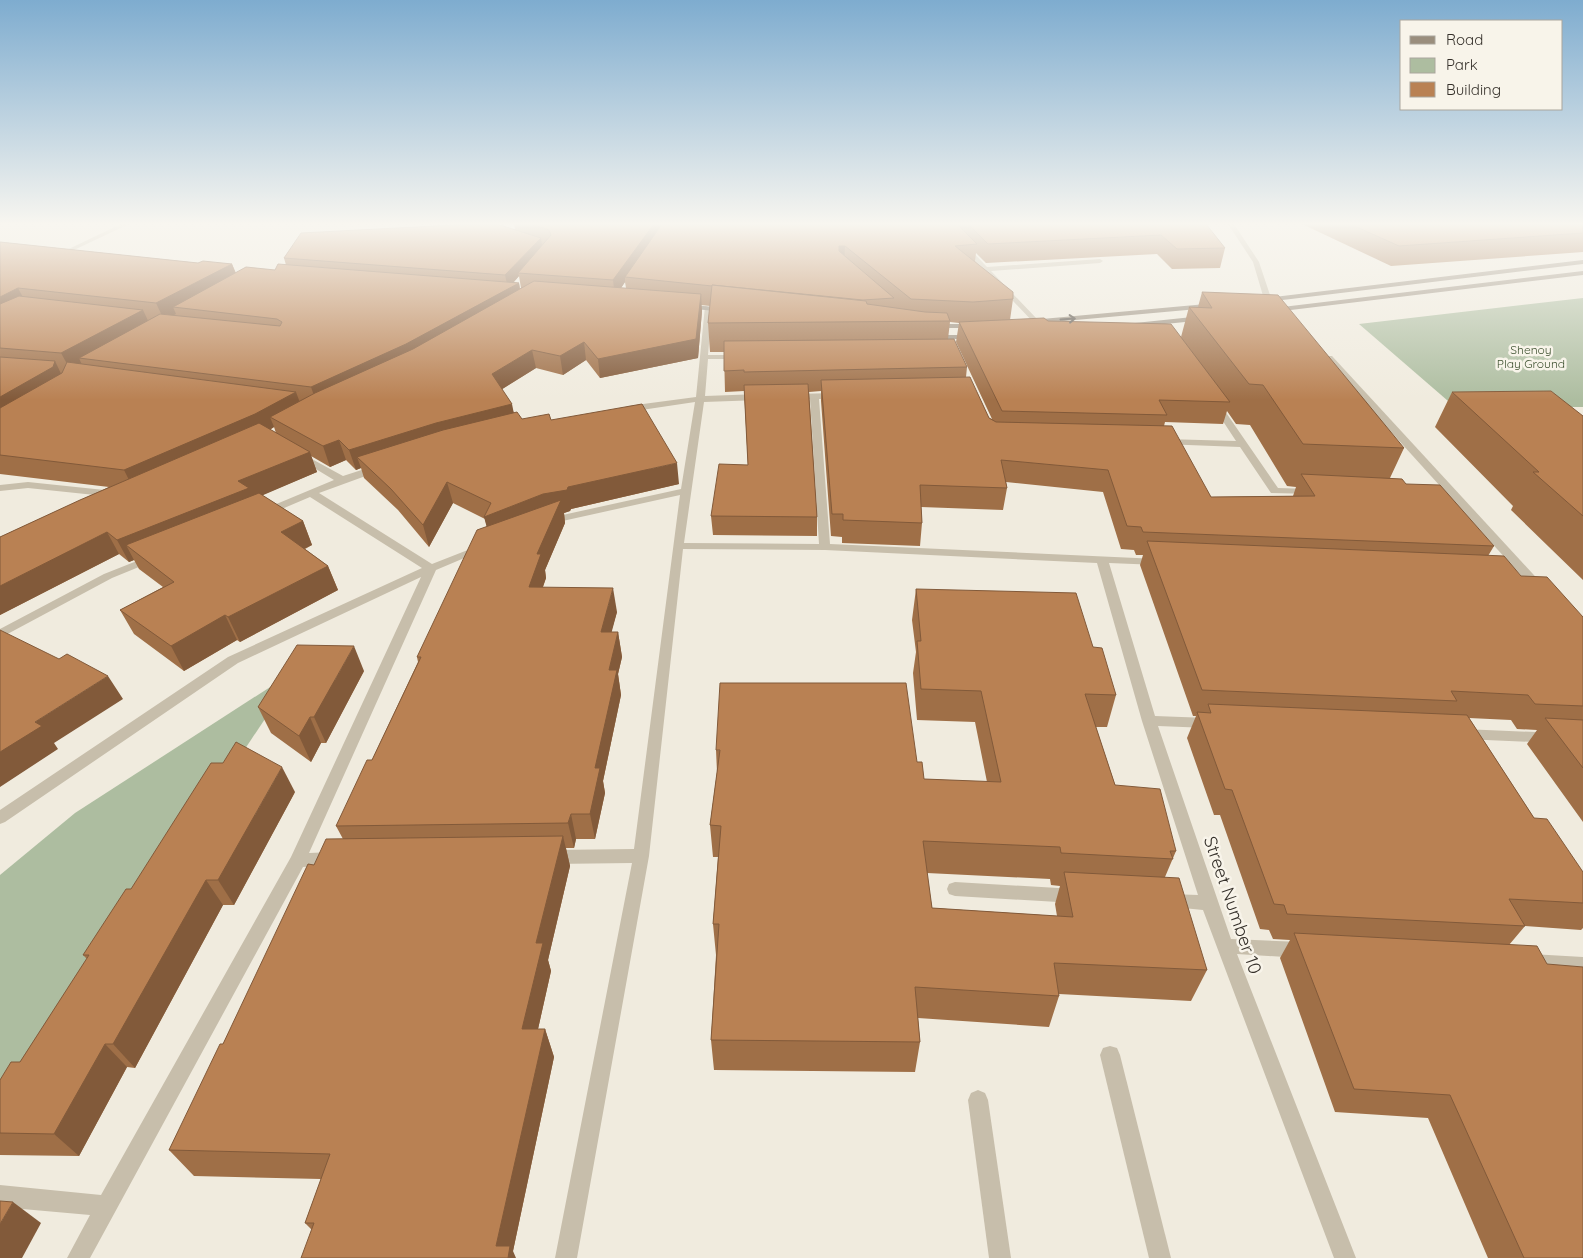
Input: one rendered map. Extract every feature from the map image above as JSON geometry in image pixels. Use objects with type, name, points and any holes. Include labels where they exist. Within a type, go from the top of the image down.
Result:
[{"type":"main road","points":[[1258,300],[1410,283]]},
{"type":"main road","points":[[1267,311],[1287,313],[1507,283]]},
{"type":"main road","points":[[672,305],[737,311]]},
{"type":"main road","points":[[1024,322],[1212,306]]},
{"type":"main road","points":[[1129,326],[1161,327],[1213,317]]},
{"type":"main road","points":[[924,325],[979,326]]},
{"type":"main road","points":[[928,336],[950,342],[985,336]]},
{"type":"street","points":[[997,283],[1034,322]]},
{"type":"street","points":[[1263,283],[1268,300],[1287,313]]},
{"type":"street","points":[[566,1258],[642,856],[678,546],[700,399],[708,308]]},
{"type":"street","points":[[1324,353],[1548,597]]},
{"type":"street","points":[[704,358],[752,357]]},
{"type":"street","points":[[1210,395],[1275,491],[1323,493]]},
{"type":"street","points":[[814,396],[825,547]]},
{"type":"street","points":[[785,397],[844,396]]},
{"type":"street","points":[[615,411],[700,399],[766,397]]},
{"type":"street","points":[[1157,442],[1244,444]]},
{"type":"street","points":[[292,451],[342,480]]},
{"type":"street","points":[[256,516],[342,480],[389,465]]},
{"type":"street","points":[[0,488],[28,485],[123,499]]},
{"type":"street","points":[[535,526],[552,520],[686,491]]},
{"type":"street","points":[[312,493],[431,568]]},
{"type":"street","points":[[1439,498],[1459,499]]},
{"type":"street","points":[[0,818],[233,660],[431,568],[492,544]]},
{"type":"street","points":[[678,546],[825,547],[1172,562]]},
{"type":"street","points":[[0,634],[108,576],[164,554]]},
{"type":"street","name":"Street Number 10","points":[[1102,560],[1150,721],[1209,903],[1345,1258]]},
{"type":"street","points":[[78,1258],[298,860],[431,568]]},
{"type":"street","points":[[1510,576],[1530,577]]},
{"type":"street","points":[[1150,721],[1218,724]]},
{"type":"street","points":[[1445,734],[1583,739]]},
{"type":"street","points":[[533,857],[642,856]]},
{"type":"street","points":[[298,860],[347,859]]},
{"type":"street","points":[[954,889],[1092,897]]},
{"type":"street","points":[[1151,900],[1209,903]]},
{"type":"street","points":[[1225,946],[1314,951]]},
{"type":"street","points":[[1513,961],[1583,965]]},
{"type":"street","points":[[1110,1055],[1160,1258]]},
{"type":"street","points":[[978,1100],[1000,1258]]},
{"type":"street","points":[[0,1196],[106,1206]]},
{"type":"green space","name":"Shenoy Play Ground","points":[[1583,298],[1583,407],[1455,407],[1359,324]]},
{"type":"green space","points":[[298,669],[11,1102],[0,1100],[0,875],[75,813]]},
{"type":"building","points":[[0,283],[196,283],[156,303],[18,288],[0,297]]},
{"type":"building","points":[[217,283],[519,283],[406,344],[311,387],[79,358],[160,314],[280,326],[282,322],[277,319],[173,307]]},
{"type":"building","points":[[531,283],[556,283],[701,294],[696,339],[598,359],[584,342],[560,356],[532,350],[492,374],[512,404],[436,423],[349,450],[339,440],[323,446],[270,417],[315,393],[413,349]]},
{"type":"building","points":[[680,283],[876,283],[894,298],[863,300]]},
{"type":"building","points":[[891,283],[1001,283],[1013,292],[1013,299],[973,302],[911,299]]},
{"type":"building","points":[[712,285],[866,301],[867,304],[947,313],[950,321],[708,323]]},
{"type":"building","points":[[1202,292],[1278,295],[1404,448],[1303,444],[1263,385],[1249,384],[1189,307],[1212,308]]},
{"type":"building","points":[[19,296],[143,310],[61,353],[0,348],[0,304]]},
{"type":"building","points":[[1044,318],[1048,321],[1171,324],[1230,402],[1159,400],[1167,415],[1002,411],[959,322]]},
{"type":"building","points":[[954,339],[967,367],[724,371],[724,341]]},
{"type":"building","points":[[0,357],[55,361],[53,367],[0,397]]},
{"type":"building","points":[[67,362],[296,392],[255,414],[124,470],[0,455],[0,408],[62,373]]},
{"type":"building","points":[[970,377],[989,418],[996,422],[1172,426],[1211,497],[1315,496],[1301,474],[1402,479],[1406,484],[1440,485],[1494,546],[1143,532],[1141,527],[1127,526],[1108,470],[1001,460],[1007,488],[920,485],[922,523],[843,520],[843,514],[832,514],[821,380]]},
{"type":"building","points":[[808,384],[817,517],[711,516],[719,464],[748,465],[744,385]]},
{"type":"building","points":[[1551,391],[1583,416],[1583,516],[1533,472],[1539,472],[1452,392]]},
{"type":"building","points":[[642,404],[677,463],[568,487],[567,490],[543,494],[484,517],[491,503],[447,482],[423,525],[391,489],[357,457],[443,430],[517,412],[522,419],[549,414],[551,420]]},
{"type":"building","points":[[259,423],[310,452],[238,481],[249,488],[117,540],[107,532],[0,586],[0,537],[80,500]]},
{"type":"building","points":[[259,493],[303,521],[281,532],[328,566],[228,617],[225,615],[171,646],[120,610],[174,582],[126,545]]},
{"type":"building","points":[[561,500],[537,554],[541,554],[529,587],[613,588],[601,632],[618,632],[609,670],[617,670],[595,768],[600,768],[590,814],[571,814],[568,823],[336,826],[367,760],[372,760],[421,657],[417,657],[477,530]]},
{"type":"building","points":[[1147,541],[1504,556],[1521,576],[1547,577],[1583,617],[1583,706],[1535,704],[1528,695],[1451,691],[1457,701],[1202,690]]},
{"type":"building","points":[[916,589],[1076,593],[1093,647],[1102,648],[1116,695],[1085,694],[1115,785],[1160,789],[1176,851],[1170,851],[1173,859],[1061,853],[1060,847],[923,841],[932,908],[1073,917],[1064,872],[1179,878],[1207,970],[1054,963],[1059,996],[915,987],[920,1042],[711,1040],[719,924],[713,924],[721,826],[710,825],[720,750],[716,750],[720,683],[906,683],[917,762],[922,762],[924,779],[1001,782],[981,691],[921,689],[917,641],[921,641]]},
{"type":"building","points":[[0,630],[59,659],[67,654],[108,676],[35,722],[42,726],[0,752]]},
{"type":"building","points":[[297,645],[354,646],[314,717],[310,717],[299,736],[258,707]]},
{"type":"building","points":[[1208,704],[1467,715],[1534,818],[1547,819],[1583,872],[1583,903],[1509,899],[1525,926],[1287,914],[1284,905],[1274,904],[1232,790],[1225,789],[1197,712],[1211,713]]},
{"type":"building","points":[[1545,718],[1583,720],[1583,768]]},
{"type":"building","points":[[236,742],[282,767],[218,880],[206,880],[113,1044],[105,1044],[54,1134],[0,1133],[0,1080],[11,1062],[20,1062],[89,955],[83,955],[126,889],[131,889],[211,763],[223,763]]},
{"type":"building","points":[[563,836],[536,943],[543,943],[522,1029],[545,1029],[496,1246],[510,1246],[508,1258],[301,1258],[314,1223],[305,1223],[330,1154],[169,1150],[220,1044],[223,1044],[308,864],[314,865],[326,839]]},
{"type":"building","points":[[1294,933],[1537,946],[1547,964],[1583,967],[1583,1258],[1524,1258],[1450,1095],[1354,1089]]},
{"type":"building","points":[[0,1201],[13,1202],[0,1224]]}]
